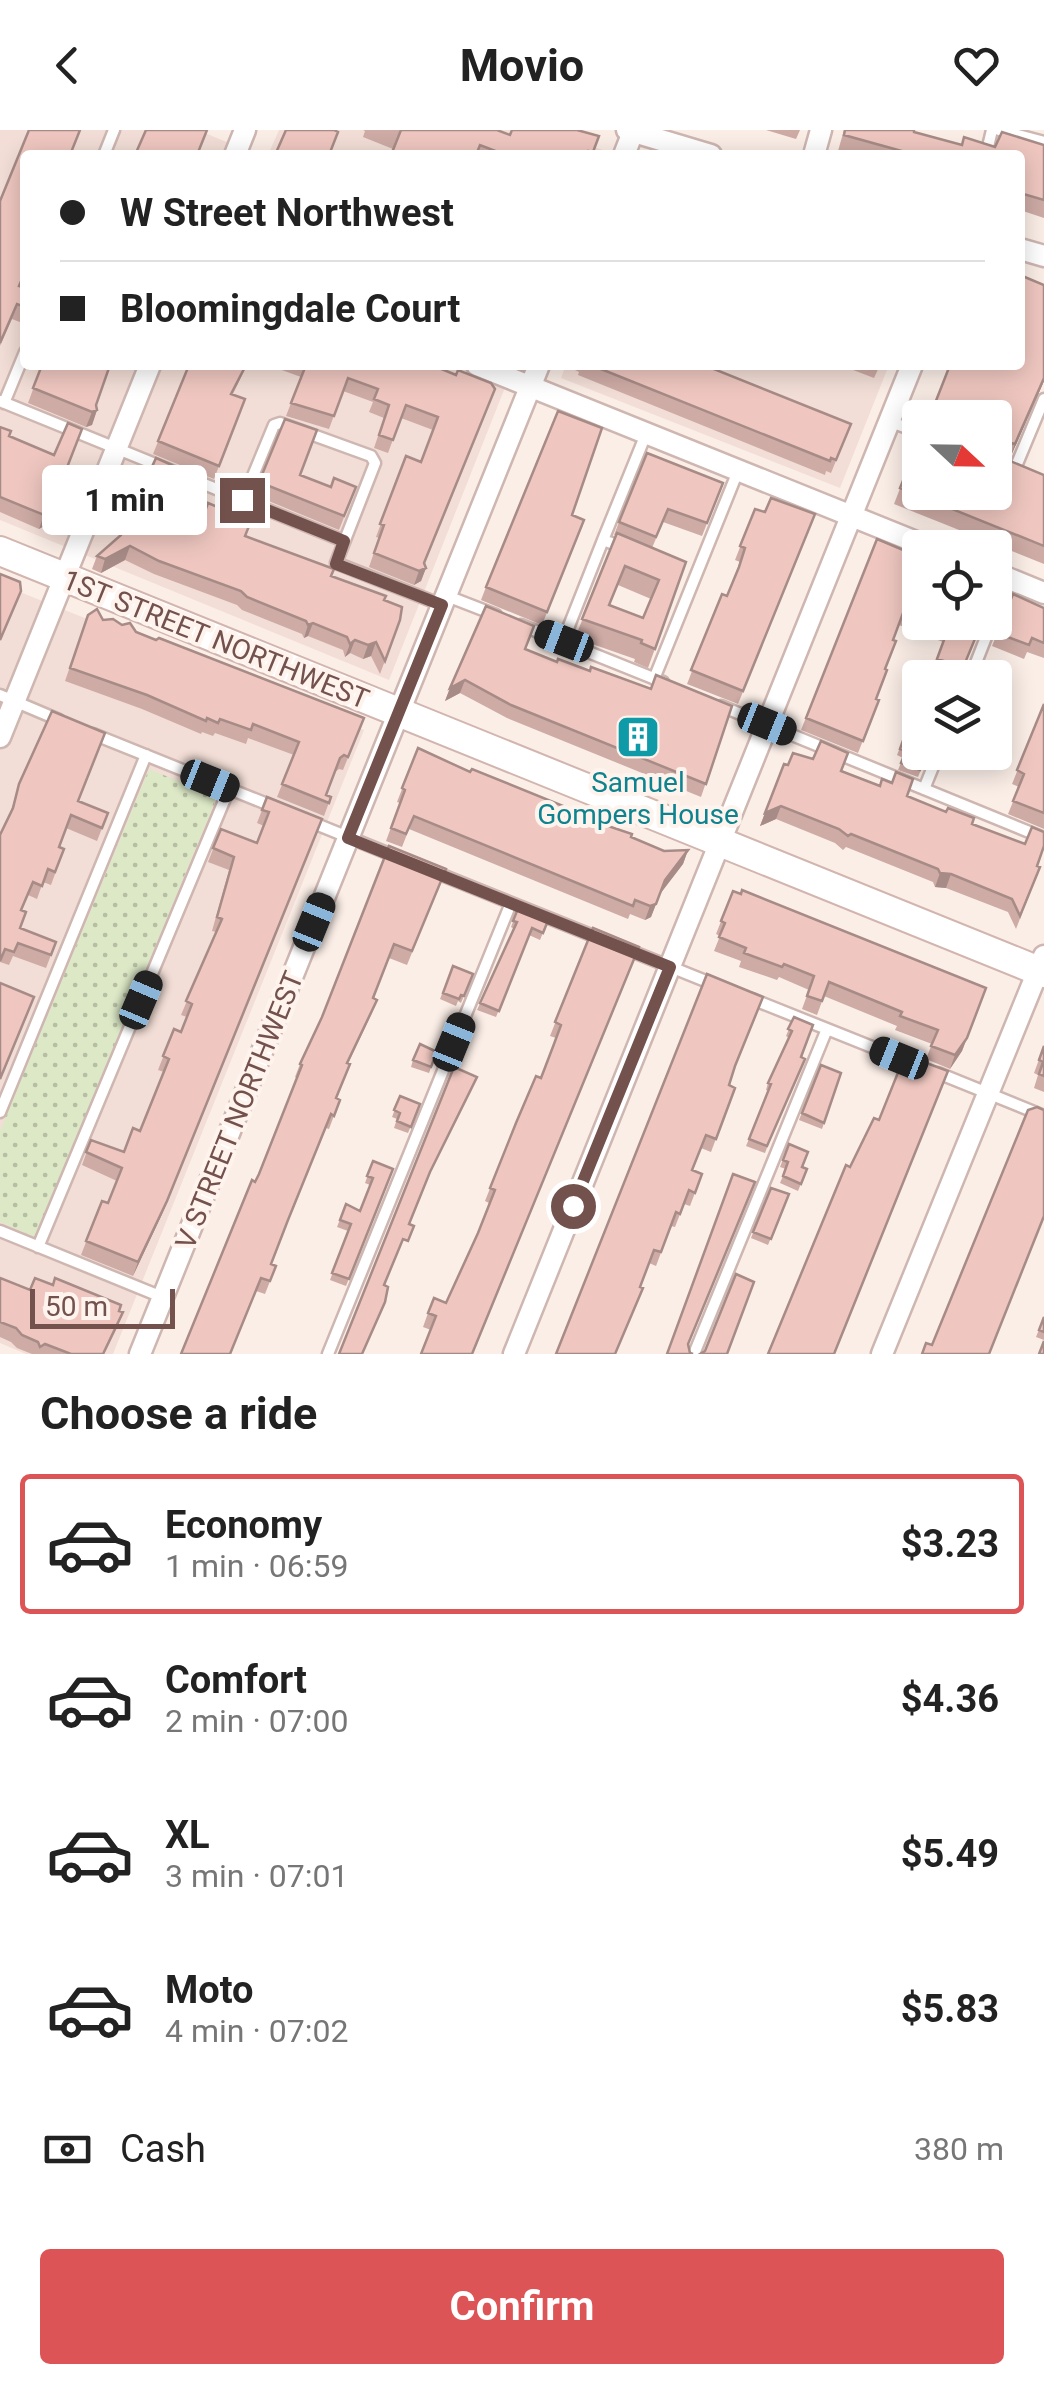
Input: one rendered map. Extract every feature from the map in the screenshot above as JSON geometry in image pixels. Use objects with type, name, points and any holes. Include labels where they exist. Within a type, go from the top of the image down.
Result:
[{"type":"street","points":[[630,131],[694,150]]},
{"type":"street","points":[[0,737],[7,698],[65,577],[148,370]]},
{"type":"street","points":[[489,370],[902,537]]},
{"type":"street","name":"V STREET NORTHWEST","points":[[140,1354],[537,370]]},
{"type":"street","points":[[514,1354],[910,370]]},
{"type":"street","name":"1ST STREET NORTHWEST","points":[[0,551],[1042,967]]},
{"type":"street","points":[[1012,580],[1044,593]]},
{"type":"street","points":[[882,1354],[1042,967]]},
{"type":"lane","points":[[996,130],[1044,142]]},
{"type":"lane","points":[[20,363],[2,402],[344,541]]},
{"type":"lane","points":[[1029,478],[1009,470],[1044,399]]},
{"type":"lane","points":[[890,421],[902,426]]},
{"type":"lane","points":[[242,500],[274,425],[280,423],[371,456],[375,463],[336,564],[564,641],[670,685]]},
{"type":"lane","points":[[564,641],[646,434]]},
{"type":"lane","points":[[654,678],[738,471]]},
{"type":"lane","points":[[603,540],[640,554]]},
{"type":"lane","points":[[677,569],[695,576]]},
{"type":"lane","points":[[7,698],[404,860]]},
{"type":"lane","points":[[702,698],[1044,838]]},
{"type":"lane","points":[[0,1112],[146,755]]},
{"type":"lane","points":[[924,789],[932,770]]},
{"type":"lane","points":[[38,1247],[229,789]]},
{"type":"lane","points":[[422,867],[725,988]]},
{"type":"lane","points":[[328,1354],[510,903]]},
{"type":"lane","points":[[742,995],[1044,1116]]},
{"type":"lane","points":[[694,1354],[826,1029]]},
{"type":"lane","points":[[0,1231],[163,1297]]},
{"type":"shaded area","points":[[0,130],[198,130],[245,150],[20,150],[20,370],[512,370],[389,680],[0,520]]},
{"type":"shaded area","points":[[279,130],[538,130],[603,150],[270,150]]},
{"type":"shaded area","points":[[564,370],[887,370],[840,488],[561,378]]},
{"type":"shaded area","points":[[0,584],[364,730],[113,1354],[26,1354],[0,1343]]},
{"type":"green space","points":[[149,769],[217,797],[35,1237],[0,1222],[0,1131]]},
{"type":"building","points":[[29,130],[80,130],[72,150],[21,150]]},
{"type":"building","points":[[146,130],[207,130],[199,150],[137,150]]},
{"type":"building","points":[[286,130],[338,132],[331,150],[277,150]]},
{"type":"building","points":[[401,130],[497,130],[510,135],[512,130],[577,130],[599,136],[594,150],[493,150],[480,145],[478,150],[393,150]]},
{"type":"building","points":[[845,130],[914,130],[962,145],[964,137],[995,147],[1002,132],[1044,145],[1044,200],[1025,194],[1025,150],[898,150],[844,135]]},
{"type":"building","points":[[20,152],[20,305],[17,304],[0,343],[0,201]]},
{"type":"building","points":[[1025,277],[1044,285],[1044,378],[1015,444],[1012,400],[936,400],[948,370],[1025,370]]},
{"type":"building","points":[[40,370],[108,370],[97,410],[92,412],[33,388]]},
{"type":"building","points":[[187,370],[243,370],[231,394],[245,399],[219,466],[158,441]]},
{"type":"building","points":[[304,370],[444,370],[456,375],[458,370],[491,383],[495,389],[424,563],[426,568],[419,571],[374,553],[384,525],[380,524],[406,456],[421,462],[438,417],[406,405],[393,440],[379,435],[389,405],[374,399],[378,389],[348,378],[334,416],[291,403]]},
{"type":"building","points":[[603,370],[716,370],[851,424],[836,460],[830,461]]},
{"type":"building","points":[[558,411],[602,428],[572,515],[584,520],[547,612],[486,587]]},
{"type":"building","points":[[285,419],[317,430],[300,475],[331,487],[334,478],[356,487],[344,516],[259,482]]},
{"type":"building","points":[[68,423],[82,429],[52,506],[54,510],[44,515],[0,497],[0,427],[11,431],[9,436],[54,455]]},
{"type":"building","points":[[647,453],[723,483],[707,523],[668,509],[656,537],[619,522]]},
{"type":"building","points":[[156,458],[172,465],[159,498],[204,514],[208,503],[251,521],[245,536],[334,569],[331,576],[386,596],[384,600],[402,607],[385,661],[376,642],[368,645],[355,640],[350,644],[347,637],[313,623],[308,625],[241,591],[159,561],[130,546],[105,559],[97,556],[121,535]]},
{"type":"building","points":[[1012,462],[1044,475],[1044,546],[955,510],[1012,510]]},
{"type":"building","points":[[771,498],[815,514],[743,691],[691,670],[722,594],[727,596],[739,567],[745,548],[740,546],[755,509],[765,512]]},
{"type":"building","points":[[617,533],[686,562],[655,649],[641,643],[642,640],[582,619]],"holes":[[[625,566],[659,580],[643,618],[609,605]]]},
{"type":"building","points":[[877,539],[902,549],[902,616],[876,699],[879,700],[863,741],[806,718]]},
{"type":"building","points":[[0,574],[20,582],[21,591],[0,640]]},
{"type":"building","points":[[1012,596],[1044,608],[1044,643],[1032,638],[1029,645],[1012,639]]},
{"type":"building","points":[[486,606],[534,626],[525,649],[651,689],[656,675],[732,706],[706,784],[511,705],[465,680],[450,688]]},
{"type":"building","points":[[97,609],[103,620],[130,623],[136,632],[364,718],[348,757],[340,758],[326,795],[331,797],[329,803],[282,784],[299,742],[253,724],[251,730],[220,719],[218,723],[207,718],[206,721],[70,668],[88,615]]},
{"type":"building","points":[[944,640],[974,640],[966,660],[937,659]]},
{"type":"building","points":[[1044,704],[1044,813],[1013,801],[1024,774],[1017,770]]},
{"type":"building","points":[[52,711],[105,733],[78,801],[108,813],[102,828],[71,815],[55,872],[48,869],[42,886],[33,882],[21,910],[26,912],[20,928],[56,942],[51,955],[18,943],[14,952],[5,949],[0,961],[0,835]]},
{"type":"building","points":[[821,741],[848,753],[841,771],[880,786],[882,779],[892,783],[896,772],[913,779],[907,796],[946,812],[948,808],[974,818],[972,824],[1025,844],[1032,827],[1044,832],[1037,866],[1040,867],[1020,916],[1012,899],[951,874],[940,873],[781,806],[765,813],[784,764],[788,765],[793,753],[813,759]]},
{"type":"building","points":[[418,748],[573,810],[572,814],[632,834],[631,837],[664,851],[688,850],[665,880],[656,904],[650,906],[635,900],[633,906],[414,816],[406,834],[391,828]]},
{"type":"building","points":[[267,797],[322,819],[167,1201],[138,1262],[86,1241],[102,1201],[108,1203],[122,1168],[86,1152],[91,1140],[124,1152],[133,1128],[140,1131],[169,1059],[163,1056],[174,1029],[181,1032],[192,1004],[186,1001],[222,919],[217,917],[234,857],[213,848],[221,829],[257,843],[269,812],[262,810]]},
{"type":"building","points":[[389,846],[446,869],[412,951],[394,944],[373,998],[377,1000],[347,1063],[350,1064],[336,1098],[340,1100],[334,1116],[331,1114],[271,1264],[276,1266],[270,1281],[261,1278],[230,1354],[181,1354],[252,1180],[255,1182],[259,1174]]},
{"type":"building","points":[[742,890],[986,988],[967,1038],[955,1055],[931,1046],[938,1030],[900,1016],[902,1012],[829,982],[822,1001],[807,996],[814,976],[744,953],[746,948],[719,937],[733,891],[741,894]]},
{"type":"building","points":[[519,906],[549,918],[543,933],[532,928],[499,1011],[480,1003],[517,922],[513,921]]},
{"type":"building","points":[[593,928],[639,947],[472,1354],[421,1354],[436,1316],[428,1313],[434,1298],[446,1303],[478,1233],[495,1190],[490,1188],[536,1076],[541,1078],[561,1025],[555,1022]]},
{"type":"building","points":[[453,966],[473,974],[459,999],[443,993]]},
{"type":"building","points":[[707,974],[763,997],[735,1066],[729,1085],[735,1088],[716,1139],[706,1135],[692,1170],[702,1174],[695,1193],[689,1190],[680,1214],[676,1212],[661,1252],[654,1250],[640,1287],[643,1288],[615,1354],[556,1354]]},
{"type":"building","points":[[0,983],[34,997],[0,1079]]},
{"type":"building","points":[[794,1017],[813,1025],[801,1057],[805,1059],[767,1146],[749,1139]]},
{"type":"building","points":[[420,1044],[437,1052],[431,1067],[413,1060]]},
{"type":"building","points":[[1044,1046],[1044,1076],[1039,1074],[1043,1062],[1039,1060]]},
{"type":"building","points":[[905,1055],[948,1071],[834,1354],[768,1354],[846,1165],[850,1167],[874,1118],[879,1120]]},
{"type":"building","points":[[821,1065],[841,1073],[824,1123],[802,1113]]},
{"type":"building","points":[[454,1067],[477,1077],[430,1172],[409,1224],[414,1226],[408,1241],[403,1239],[384,1285],[388,1287],[385,1302],[362,1354],[339,1354]]},
{"type":"building","points":[[400,1096],[420,1104],[411,1127],[397,1121],[400,1113],[394,1110]]},
{"type":"building","points":[[1028,1110],[1044,1110],[1044,1216],[989,1354],[922,1354],[926,1343],[932,1345]]},
{"type":"building","points":[[789,1144],[808,1152],[801,1184],[783,1176]]},
{"type":"building","points":[[373,1161],[393,1169],[349,1279],[332,1273],[351,1224],[340,1220],[346,1204],[360,1211],[373,1178],[367,1176]]},
{"type":"building","points":[[733,1174],[755,1182],[688,1344],[693,1354],[667,1354]]},
{"type":"building","points":[[771,1188],[789,1194],[771,1239],[753,1232]]},
{"type":"building","points":[[736,1274],[754,1282],[727,1354],[700,1354],[705,1351]]},
{"type":"building","points":[[0,1278],[30,1290],[35,1278],[53,1285],[55,1278],[121,1305],[119,1311],[123,1312],[103,1354],[71,1354],[45,1344],[40,1347],[16,1328],[0,1322]]},
{"type":"place","name":"Samuel Gompers House","points":[[638,737]]},
{"type":"route","points":[[242,500],[344,541],[336,564],[442,605],[348,838],[670,967],[573,1206]]}]
